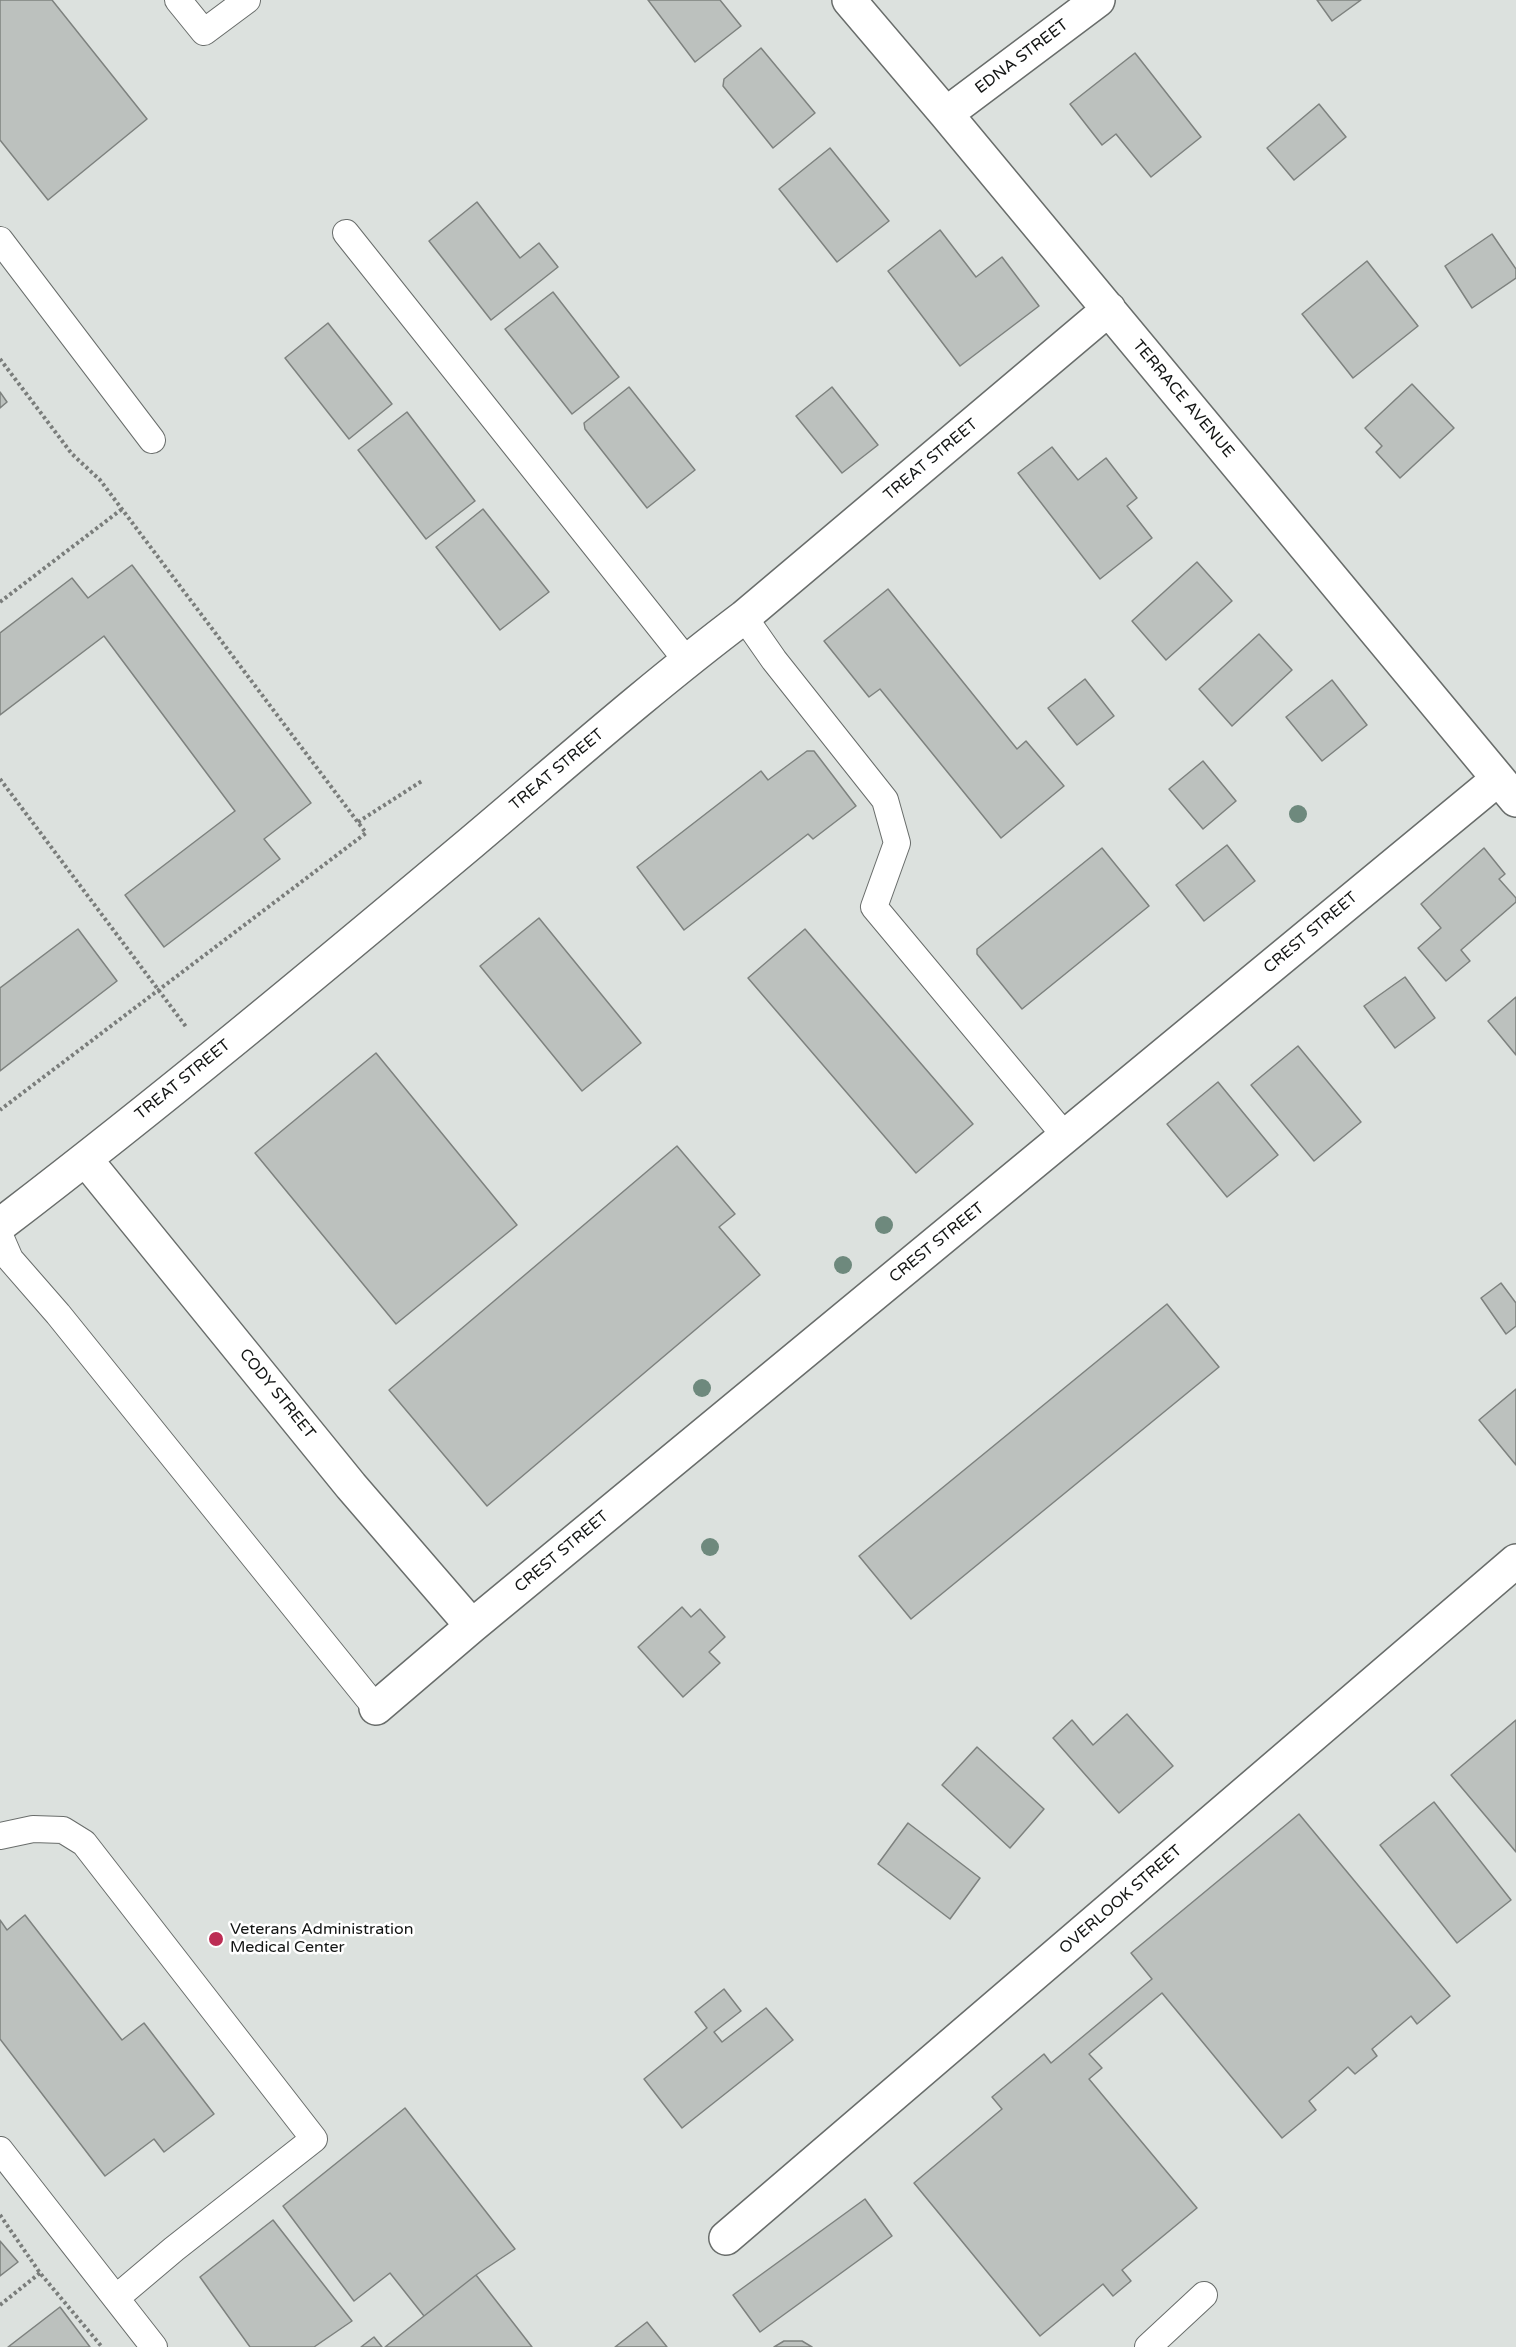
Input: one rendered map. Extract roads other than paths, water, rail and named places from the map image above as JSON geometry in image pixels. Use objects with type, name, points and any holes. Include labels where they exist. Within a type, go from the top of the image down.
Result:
[{"type":"street","name":"TERRACE AVENUE","points":[[849,0],[1507,789]]},
{"type":"street","name":"EDNA STREET","points":[[946,114],[1098,0]]},
{"type":"street","name":"TREAT STREET","points":[[0,1225],[86,1160],[471,843],[687,661],[744,617],[1109,309]]},
{"type":"street","name":"CREST STREET","points":[[376,1708],[472,1626],[1066,1137],[1507,789]]},
{"type":"street","name":"CODY STREET","points":[[86,1160],[351,1486],[472,1626]]},
{"type":"street","name":"OVERLOOK STREET","points":[[726,2238],[1516,1561]]},
{"type":"lane","points":[[178,0],[204,32],[247,0]]},
{"type":"lane","points":[[346,233],[687,661]]},
{"type":"lane","points":[[0,240],[152,440]]},
{"type":"lane","points":[[744,617],[774,660],[885,800],[897,843],[874,907],[1066,1137]]},
{"type":"lane","points":[[0,1236],[10,1259],[58,1314],[376,1708]]},
{"type":"lane","points":[[0,1836],[33,1829],[63,1830],[84,1843],[314,2139],[174,2249],[116,2298]]},
{"type":"lane","points":[[0,2150],[154,2347]]},
{"type":"lane","points":[[1148,2347],[1204,2295]]},
{"type":"place","name":"Veterans Administration Medical Center","points":[[216,1939]]}]
